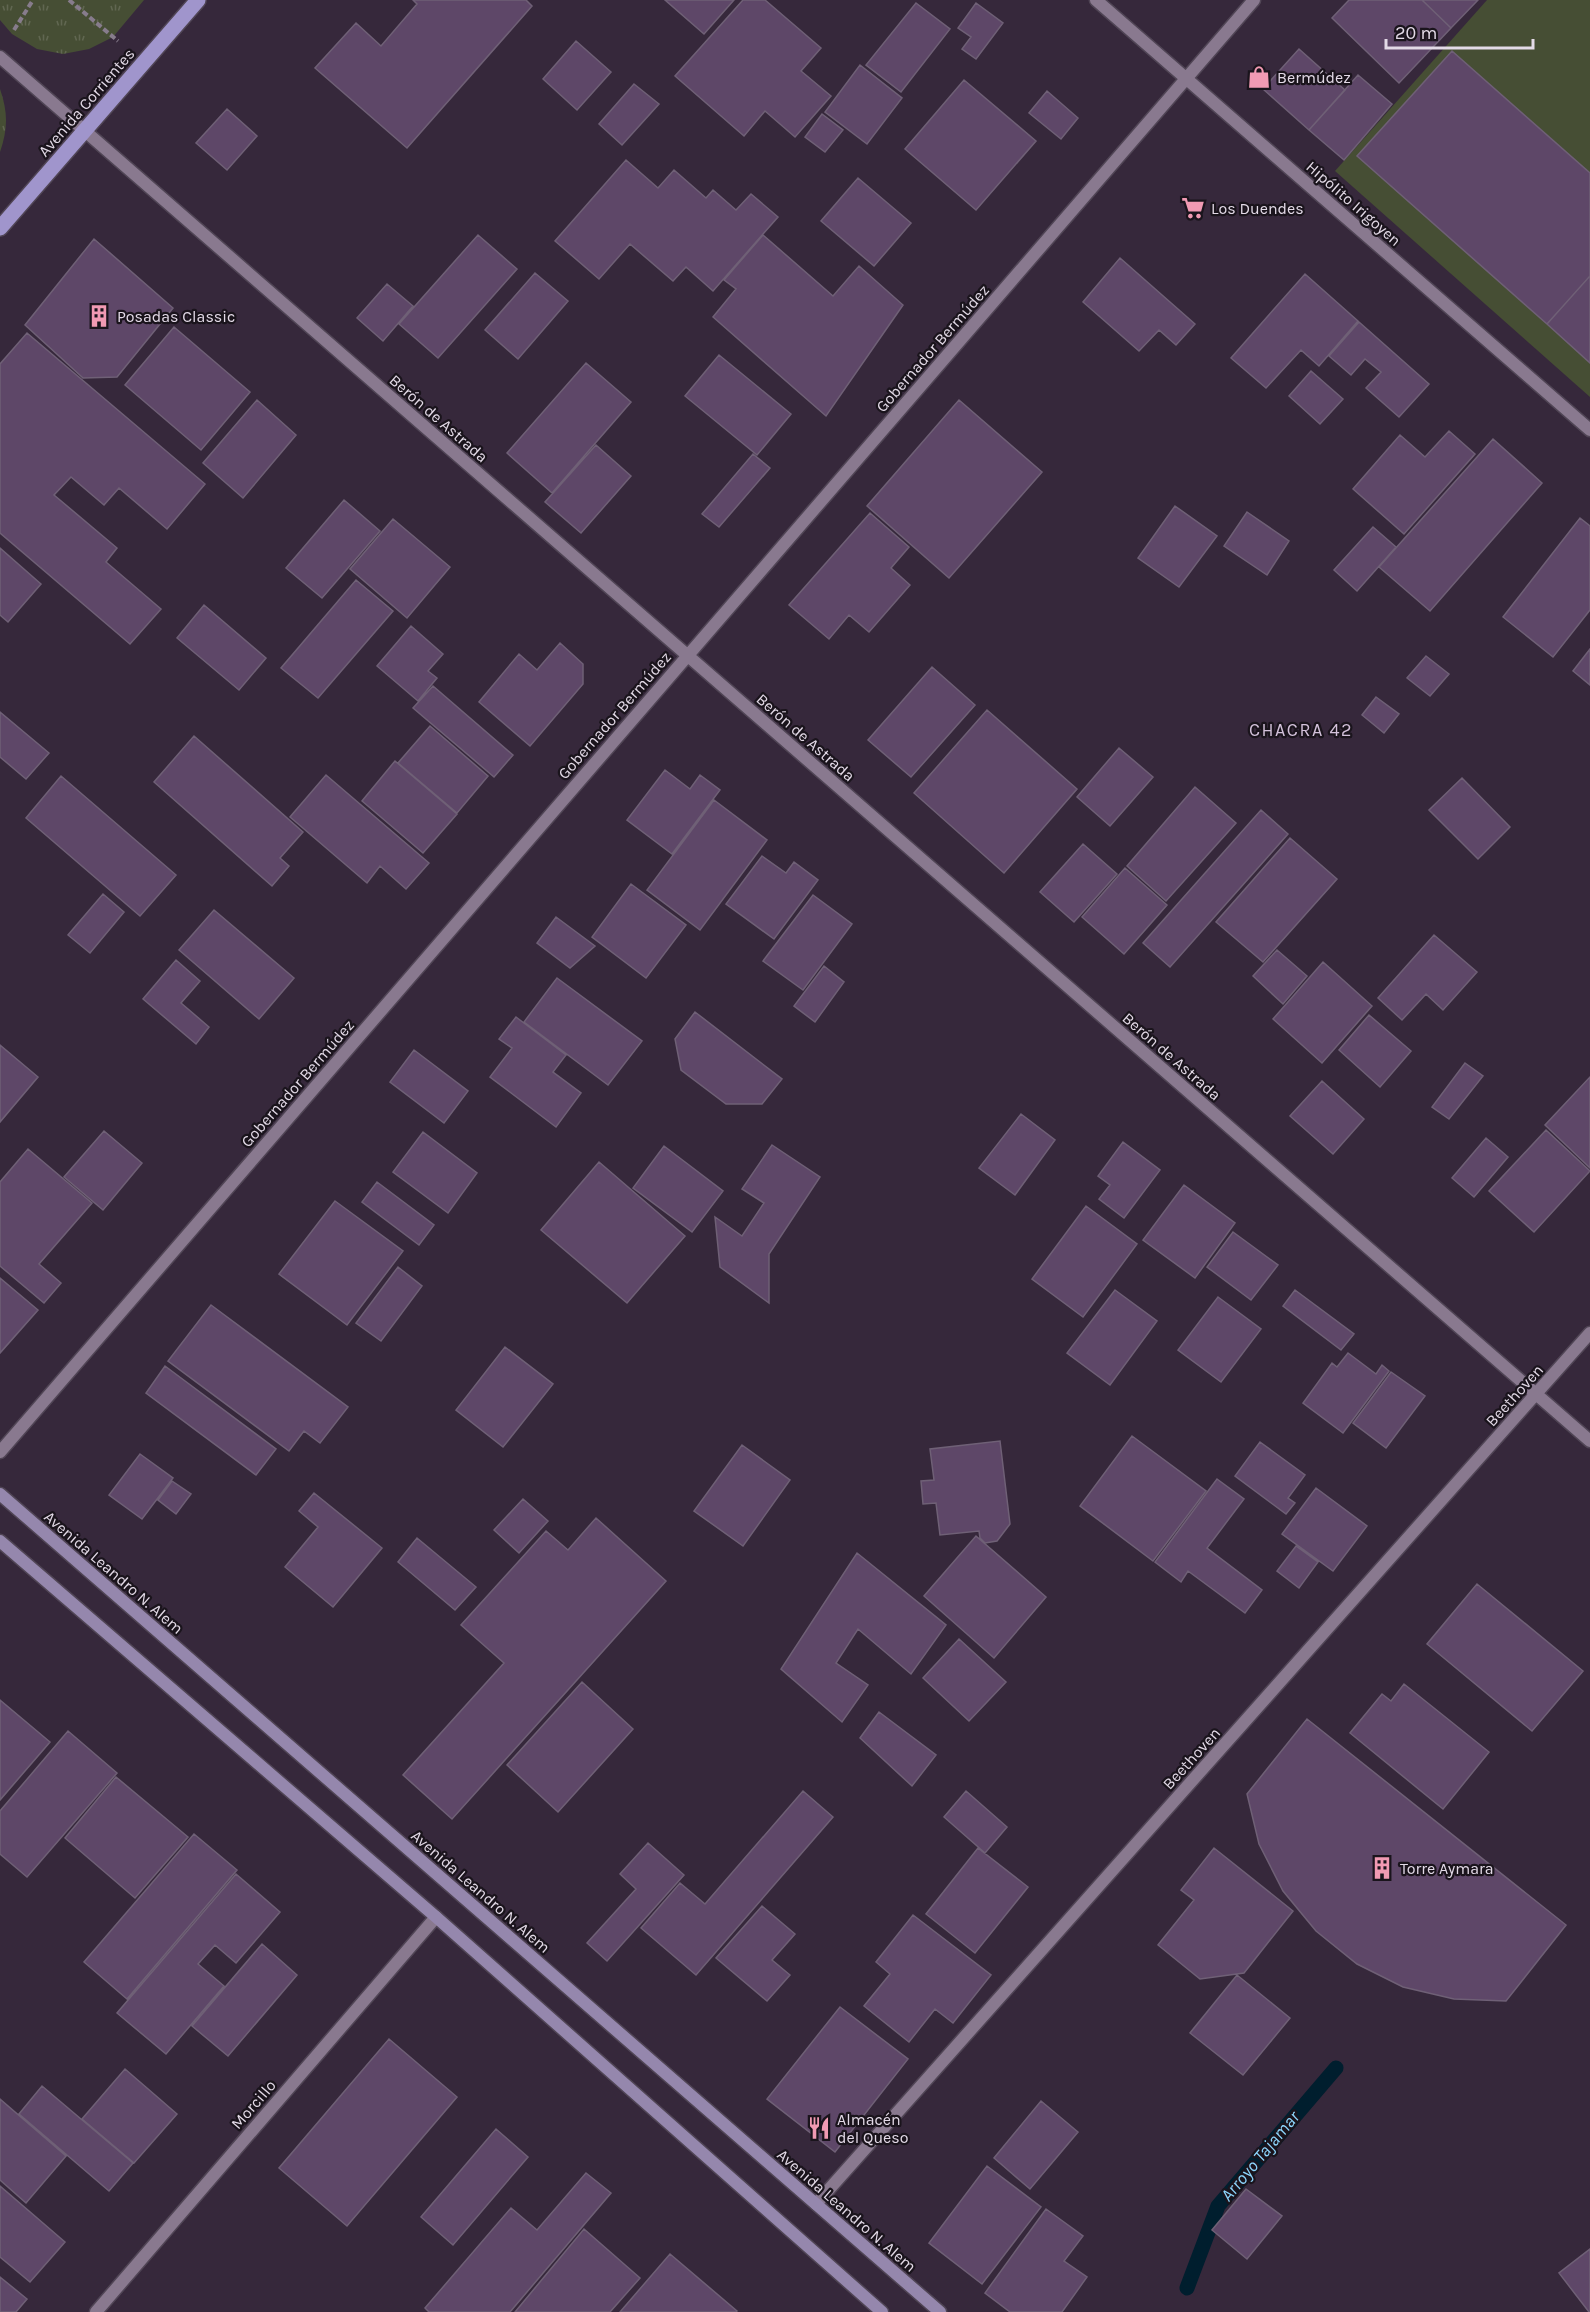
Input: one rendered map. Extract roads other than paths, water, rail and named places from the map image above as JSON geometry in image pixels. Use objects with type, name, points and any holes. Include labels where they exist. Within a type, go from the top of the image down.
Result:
[{"type":"main road","name":"Avenida Corrientes","points":[[0,228],[198,0]]},
{"type":"main road","name":"Avenida Leandro N. Alem","points":[[0,1494],[940,2312]]},
{"type":"main road","points":[[0,1541],[436,1917],[882,2312]]},
{"type":"street","name":"Hipólito Irigoyen","points":[[1096,0],[1590,430]]},
{"type":"street","name":"Gobernador Bermúdez","points":[[0,1452],[1254,0]]},
{"type":"street","name":"Berón de Astrada","points":[[0,57],[1590,1441]]},
{"type":"street","name":"Beethoven","points":[[816,2204],[1590,1333]]},
{"type":"street","name":"Morcillo","points":[[96,2312],[436,1917]]},
{"type":"waterway","name":"Arroyo Tajamar","points":[[1187,2288],[1218,2206],[1336,2068]]},
{"type":"place","name":"Bermúdez","points":[[1259,77]]},
{"type":"place","name":"Los Duendes","points":[[1193,208]]},
{"type":"place","name":"Posadas Classic","points":[[99,316]]},
{"type":"place","name":"Torre Aymara","points":[[1382,1868]]},
{"type":"place","name":"Almacén del Queso","points":[[819,2128]]},
{"type":"district","name":"CHACRA 42","points":[[1301,730]]}]
